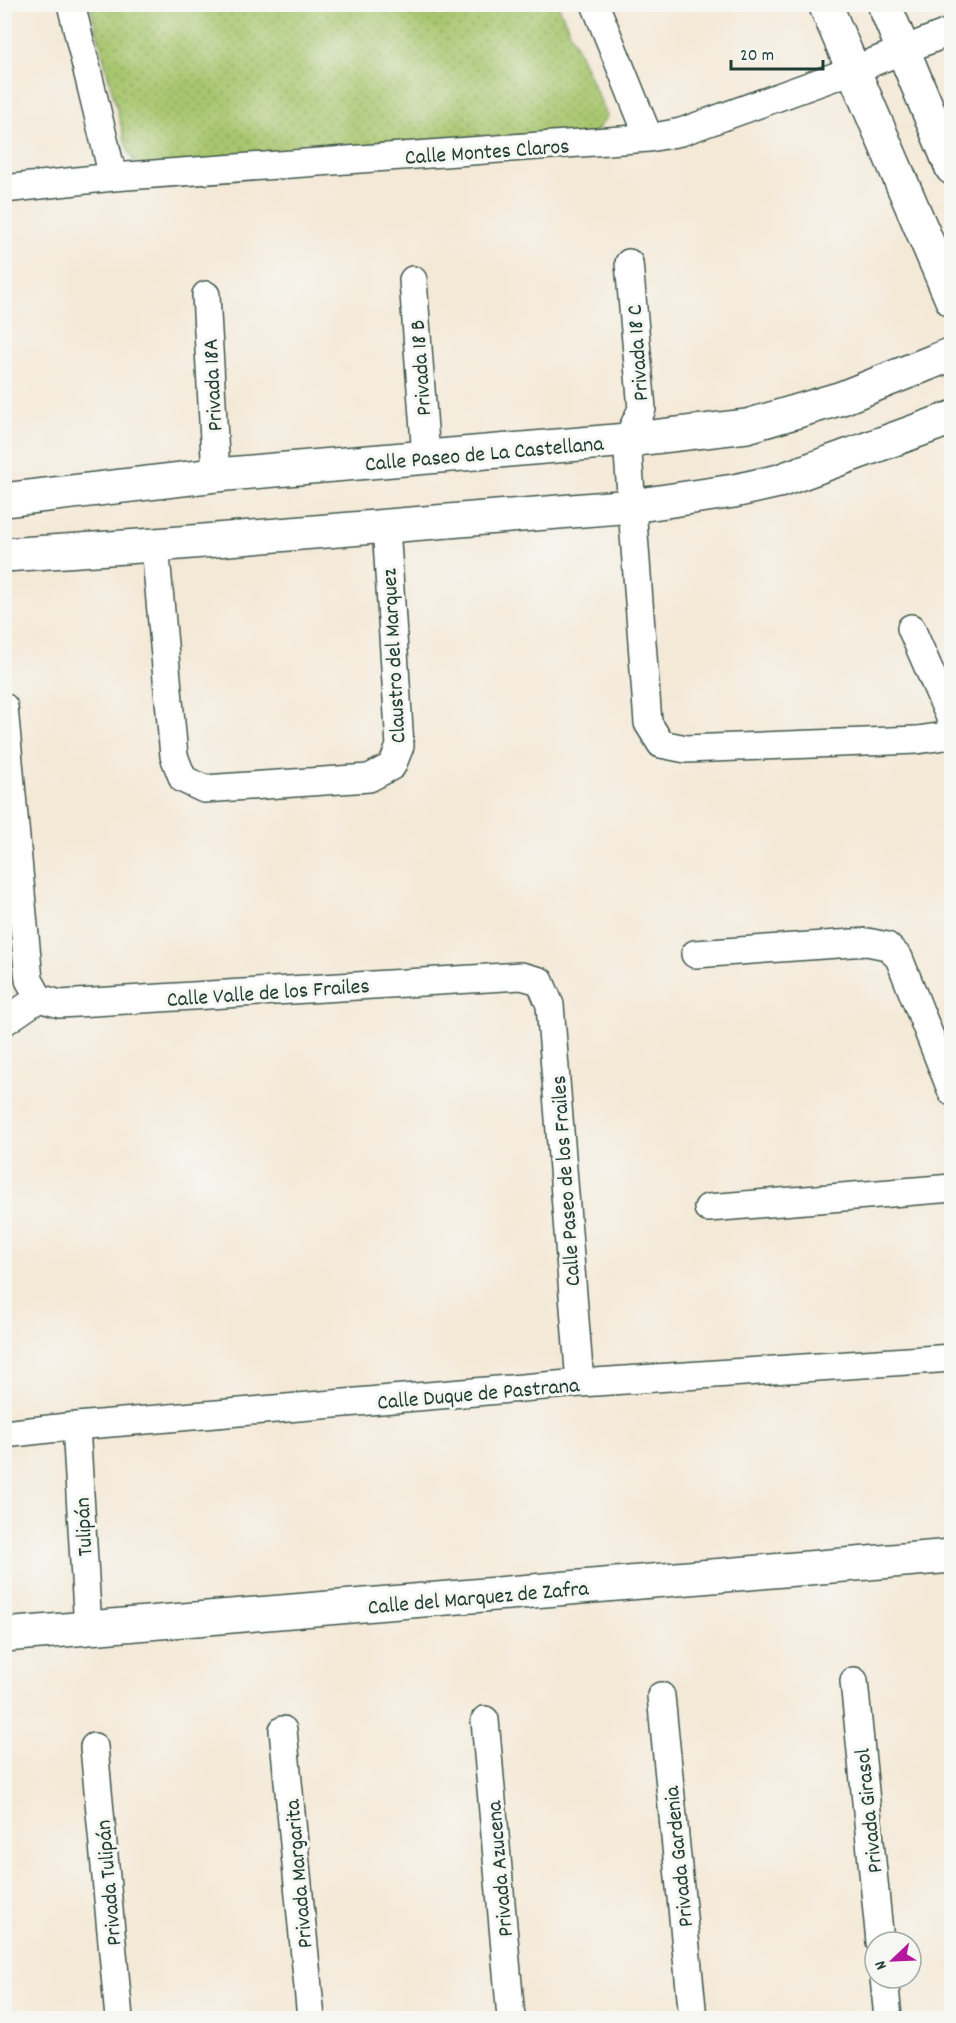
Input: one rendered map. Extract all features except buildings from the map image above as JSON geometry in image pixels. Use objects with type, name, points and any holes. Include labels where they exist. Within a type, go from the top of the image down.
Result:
[{"type":"street","points":[[71,4],[113,177]]},
{"type":"street","points":[[595,4],[649,138]]},
{"type":"street","points":[[825,4],[951,300]]},
{"type":"street","points":[[884,4],[951,168]]},
{"type":"street","name":"Calle Montes Claros","points":[[4,189],[113,177],[649,138],[681,132],[853,70],[951,31]]},
{"type":"street","name":"Privada 18 C","points":[[627,440],[642,409],[629,263]]},
{"type":"street","name":"Privada 18 B","points":[[413,280],[426,457]]},
{"type":"street","name":"Privada 18A","points":[[206,295],[216,476]]},
{"type":"street","name":"Calle Paseo de La Castellana","points":[[4,500],[216,476],[627,440],[747,426],[842,398],[951,354]]},
{"type":"street","points":[[4,555],[632,506],[734,491],[779,481],[951,418]]},
{"type":"street","points":[[627,440],[648,723],[661,744],[686,749],[917,740],[951,735]]},
{"type":"street","name":"Claustro del Marquez","points":[[155,545],[174,756],[183,779],[204,789],[369,778],[392,766],[400,746],[386,526]]},
{"type":"street","points":[[911,628],[951,722]]},
{"type":"street","points":[[4,707],[8,793],[29,980],[39,998],[4,1022]]},
{"type":"street","points":[[695,954],[867,942],[887,946],[899,958],[951,1092]]},
{"type":"street","name":"Calle Valle de los Frailes","points":[[39,998],[60,1005],[521,976],[540,981]]},
{"type":"street","name":"Calle Paseo de los Frailes","points":[[540,981],[550,1005],[580,1383]]},
{"type":"street","points":[[708,1208],[951,1188]]},
{"type":"street","name":"Calle Duque de Pastrana","points":[[4,1434],[580,1383],[951,1358]]},
{"type":"street","name":"Tulipán","points":[[76,1426],[88,1629]]},
{"type":"street","name":"Calle del Marquez de Zafra","points":[[4,1635],[951,1556]]},
{"type":"street","name":"Privada Girasol","points":[[854,1681],[879,1930]]},
{"type":"street","name":"Privada Gardenia","points":[[661,1696],[693,2019]]},
{"type":"street","name":"Privada Azucena","points":[[485,1720],[511,2019]]},
{"type":"street","name":"Privada Margarita","points":[[283,1730],[311,2019]]},
{"type":"street","name":"Privada Tulipán","points":[[94,1747],[119,2019]]},
{"type":"street","points":[[885,1990],[888,2019]]},
{"type":"green space","points":[[90,5],[558,5],[607,116],[595,134],[136,167],[126,145]]}]
